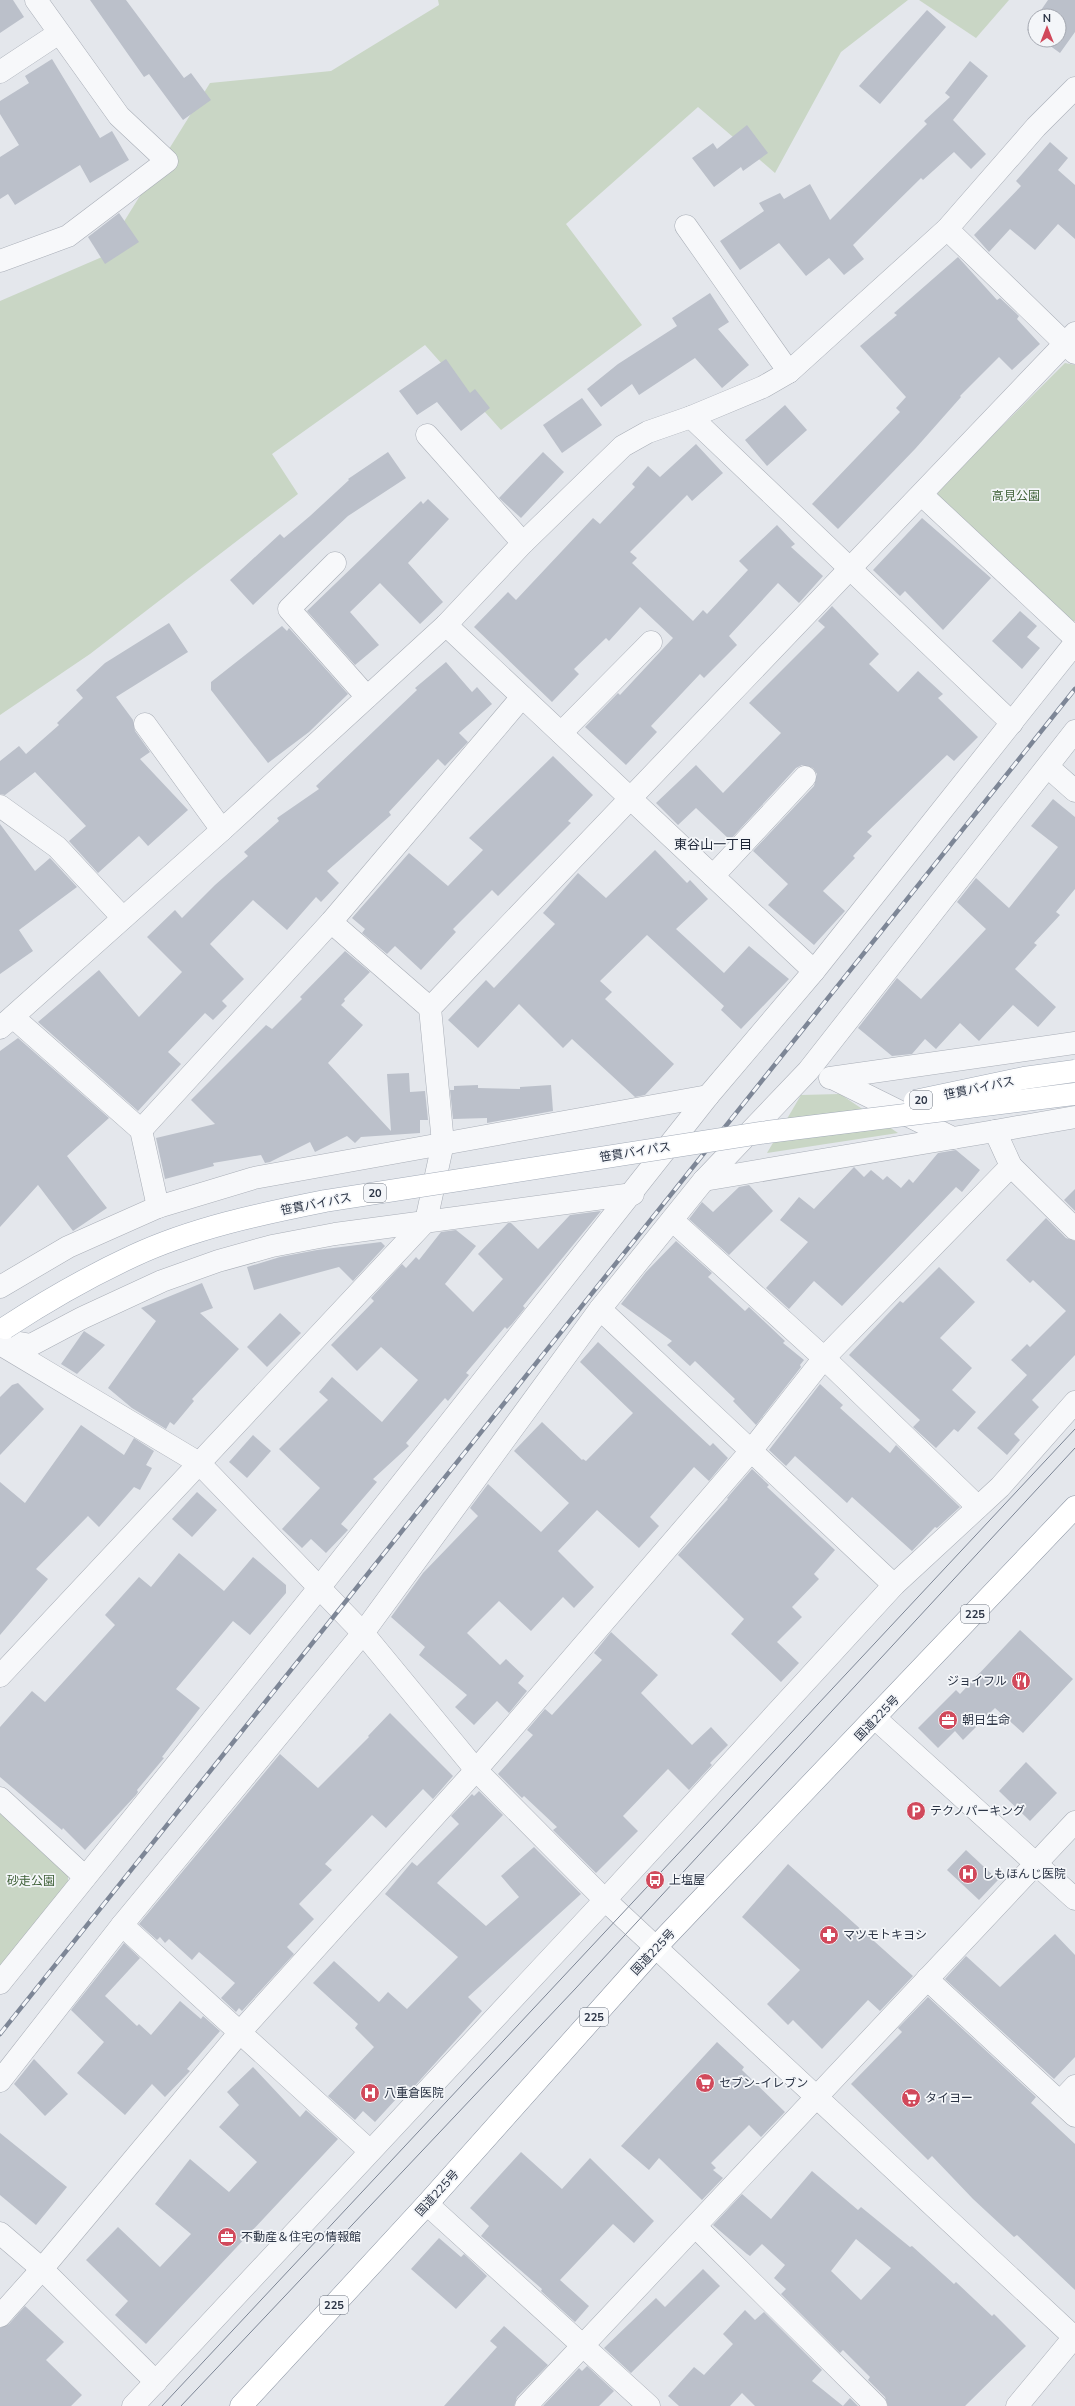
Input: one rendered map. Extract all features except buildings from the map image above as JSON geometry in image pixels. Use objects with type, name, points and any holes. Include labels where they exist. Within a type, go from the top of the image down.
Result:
[{"type":"main road","name":"笹貫バイパス","points":[[767,1132],[1024,1078],[1075,1071]]},
{"type":"main road","name":"笹貫バイパス","points":[[2,1337],[54,1296],[134,1256],[204,1230],[254,1216],[333,1199],[767,1132],[1075,1094]]},
{"type":"main road","name":"国道225号","points":[[241,2406],[428,2204],[656,1947],[876,1719],[1075,1507]]},
{"type":"street","points":[[0,261],[68,236],[167,161],[119,116],[36,0]]},
{"type":"street","points":[[0,72],[59,33]]},
{"type":"street","points":[[158,1207],[140,1130],[7,1023],[222,830],[446,625],[523,543],[623,446],[648,432],[691,418],[763,387],[789,372],[947,229],[1036,127],[1075,88]]},
{"type":"street","points":[[686,226],[789,372]]},
{"type":"street","points":[[430,1008],[922,495],[1072,343],[947,229]]},
{"type":"street","points":[[691,418],[1012,723]]},
{"type":"street","points":[[427,435],[523,543]]},
{"type":"street","points":[[922,495],[1075,638]]},
{"type":"street","points":[[335,563],[289,610],[367,697]]},
{"type":"street","points":[[446,625],[814,971]]},
{"type":"street","points":[[561,733],[651,642]]},
{"type":"street","points":[[0,1983],[319,1588],[633,1194],[708,1096],[814,971],[1075,643]]},
{"type":"street","points":[[140,1130],[331,922],[522,697]]},
{"type":"street","points":[[145,724],[222,830]]},
{"type":"street","points":[[0,2081],[122,1925],[363,1633],[600,1309],[704,1180],[808,1071],[1075,731]]},
{"type":"street","points":[[1048,767],[1075,791]]},
{"type":"street","points":[[712,876],[805,777]]},
{"type":"street","points":[[0,806],[57,847],[123,918]]},
{"type":"street","points":[[0,1676],[426,1222],[443,1143],[430,1008],[331,922]]},
{"type":"street","points":[[832,1078],[1075,1043]]},
{"type":"street","points":[[808,1071],[832,1078],[953,1138]]},
{"type":"street","points":[[0,1287],[68,1247],[158,1207],[254,1178],[708,1096]]},
{"type":"street","points":[[704,1180],[1075,1117]]},
{"type":"street","points":[[995,1131],[1011,1166],[1075,1229]]},
{"type":"street","points":[[0,2316],[42,2269],[241,2031],[476,1770],[750,1452],[824,1358],[1011,1166]]},
{"type":"street","points":[[2,1337],[31,1345],[82,1318],[162,1281],[218,1261],[272,1246],[335,1234],[633,1194]]},
{"type":"street","points":[[672,1220],[824,1358],[978,1507]]},
{"type":"street","points":[[600,1309],[750,1452],[894,1585]]},
{"type":"street","points":[[2,1337],[199,1463],[363,1633],[476,1770],[605,1900],[1075,2337],[1017,2406]]},
{"type":"street","points":[[133,2406],[605,1900],[894,1585],[1000,1487],[1075,1402]]},
{"type":"street","points":[[876,1719],[1075,1899]]},
{"type":"street","points":[[0,1798],[85,1877]]},
{"type":"street","points":[[526,2406],[1034,1863],[1075,1822]]},
{"type":"street","points":[[122,1925],[241,2031],[370,2151]]},
{"type":"street","points":[[927,1979],[1068,2109],[1075,2086]]},
{"type":"street","points":[[428,2204],[584,2344],[649,2406]]},
{"type":"street","points":[[696,2226],[876,2406]]},
{"type":"street","points":[[0,2233],[42,2269],[156,2382]]},
{"type":"green space","points":[[438,0],[908,0],[841,52],[775,173],[698,107],[566,224],[642,325],[501,430],[425,345],[272,454],[298,494],[90,654],[0,715],[0,301],[102,257],[210,83],[331,71],[439,5]]},
{"type":"green space","points":[[919,0],[1009,0],[976,38]]},
{"type":"green space","name":"高見公園","points":[[1065,363],[1075,365],[1075,621],[1064,622],[938,505],[938,490]]},
{"type":"green space","points":[[840,1094],[898,1133],[767,1153],[801,1095]]},
{"type":"green space","name":"砂走公園","points":[[0,1810],[68,1873],[68,1887],[0,1972]]},
{"type":"tram line","points":[[162,2406],[1075,1429]]},
{"type":"tram line","points":[[181,2406],[576,1988],[1075,1448]]},
{"type":"railway","points":[[0,2034],[1075,689]]},
{"type":"place","name":"ジョイフル","points":[[1021,1681]]},
{"type":"place","name":"朝日生命","points":[[948,1720]]},
{"type":"place","name":"テクノパーキング","points":[[916,1811]]},
{"type":"place","name":"しもほんじ医院","points":[[968,1874]]},
{"type":"place","name":"上塩屋","points":[[655,1880]]},
{"type":"place","name":"マツモトキヨシ","points":[[829,1935]]},
{"type":"place","name":"セブン-イレブン","points":[[705,2083]]},
{"type":"place","name":"八重倉医院","points":[[370,2093]]},
{"type":"place","name":"タイヨー","points":[[911,2098]]},
{"type":"place","name":"不動産＆住宅の情報館","points":[[227,2237]]},
{"type":"district","name":"東谷山一丁目","points":[[713,844]]}]
